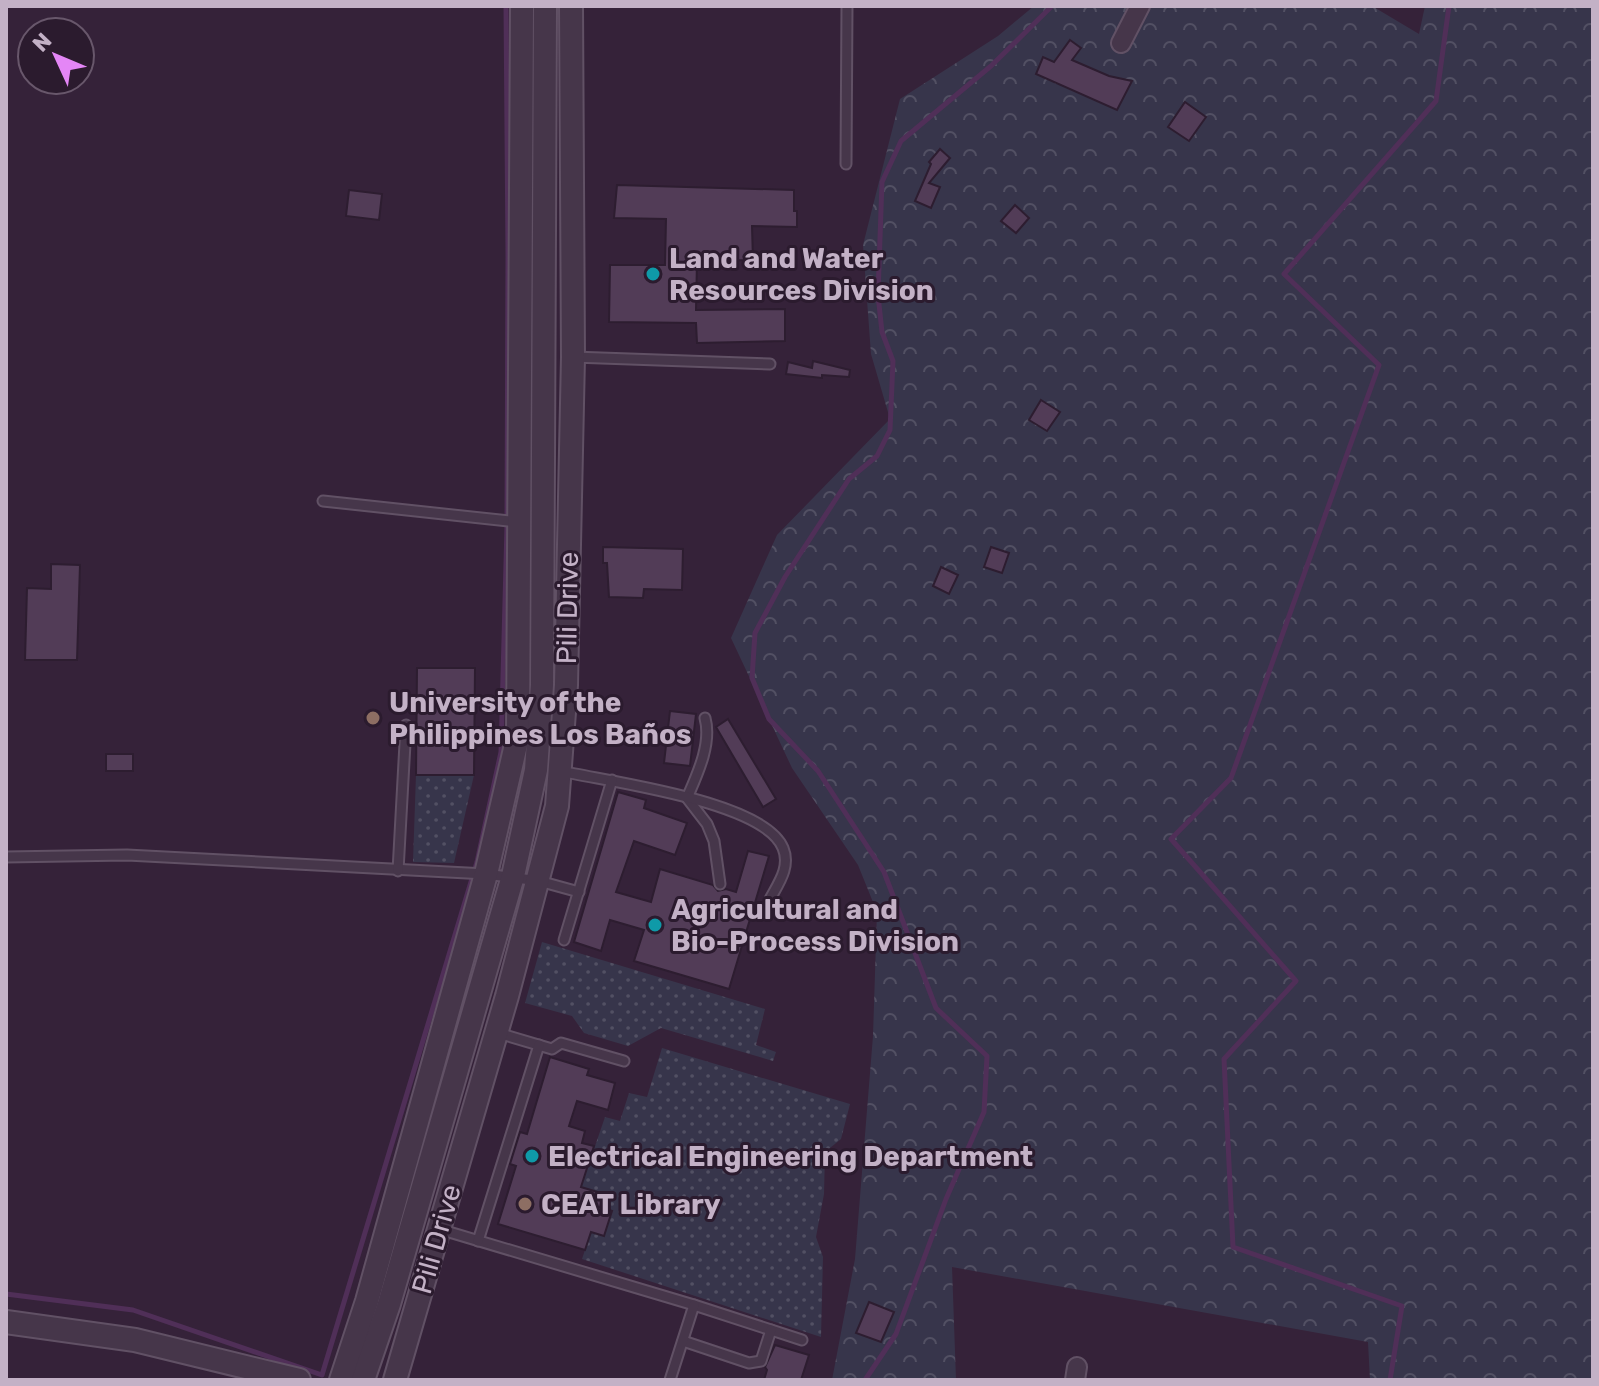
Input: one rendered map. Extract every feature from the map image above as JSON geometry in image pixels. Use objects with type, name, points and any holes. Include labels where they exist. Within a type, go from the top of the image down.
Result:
[{"type":"street","points":[[341,1380],[372,1285],[486,874],[518,736],[519,635],[509,521],[522,6]]},
{"type":"street","points":[[363,1380],[389,1304],[513,876],[540,742],[545,6]]},
{"type":"street","name":"Pili Drive","points":[[395,1380],[539,881],[562,771],[573,357],[571,6]]},
{"type":"street","points":[[1121,43],[1140,6]]},
{"type":"street","points":[[6,1322],[135,1340],[299,1380]]},
{"type":"lane","points":[[846,164],[847,6]]},
{"type":"lane","points":[[573,357],[770,364]]},
{"type":"lane","points":[[323,501],[570,526]]},
{"type":"lane","points":[[519,635],[542,637]]},
{"type":"lane","points":[[687,798],[702,760],[707,726],[705,718]]},
{"type":"lane","points":[[398,871],[406,725]]},
{"type":"lane","points":[[512,768],[562,771],[612,780],[748,816],[764,825],[784,850],[786,866],[770,899]]},
{"type":"lane","points":[[564,940],[612,780]]},
{"type":"lane","points":[[687,798],[707,824],[714,841],[720,884]]},
{"type":"lane","points":[[6,857],[127,855],[463,872],[513,876],[579,892]]},
{"type":"lane","points":[[496,1032],[552,1049],[561,1043],[624,1061]]},
{"type":"lane","points":[[478,1241],[539,1045]]},
{"type":"lane","points":[[439,1229],[802,1340]]},
{"type":"lane","points":[[670,1380],[694,1305]]},
{"type":"lane","points":[[683,1341],[749,1363],[761,1361],[771,1330]]},
{"type":"green space","points":[[1034,6],[1372,6],[1419,34],[1425,6],[1593,6],[1593,1380],[1370,1380],[1368,1342],[952,1267],[956,1380],[832,1380],[855,1259],[873,1036],[877,912],[858,865],[792,768],[731,638],[777,535],[890,419],[871,354],[863,245],[900,99],[998,36]]},
{"type":"green space","points":[[416,775],[474,775],[454,863],[413,862]]},
{"type":"green space","points":[[542,942],[765,1009],[756,1045],[776,1052],[773,1061],[661,1028],[628,1046],[584,1033],[572,1016],[525,1003]]},
{"type":"green space","points":[[662,1048],[850,1104],[841,1139],[825,1152],[824,1194],[816,1237],[823,1257],[821,1337],[582,1259],[591,1232],[604,1235],[612,1211],[600,1207],[581,1187],[605,1117],[620,1121],[629,1093],[647,1097]]},
{"type":"building","points":[[1070,40],[1081,48],[1072,60],[1109,76],[1132,81],[1117,110],[1036,74],[1043,57],[1054,62]]},
{"type":"building","points":[[1185,102],[1206,117],[1189,141],[1168,127]]},
{"type":"building","points":[[940,149],[950,158],[929,183],[940,187],[931,208],[915,201],[931,164],[929,162]]},
{"type":"building","points":[[617,185],[794,190],[797,227],[752,226],[753,260],[697,261],[696,310],[785,309],[785,341],[697,343],[696,323],[609,322],[610,265],[665,265],[666,219],[614,218]]},
{"type":"building","points":[[349,190],[382,194],[379,220],[346,216]]},
{"type":"building","points":[[1015,205],[1029,218],[1016,233],[1001,221]]},
{"type":"building","points":[[813,361],[850,370],[849,377],[786,374],[788,362],[812,368]]},
{"type":"building","points":[[1041,400],[1060,412],[1047,431],[1029,420]]},
{"type":"building","points":[[603,547],[683,549],[682,590],[644,589],[643,598],[609,597]]},
{"type":"building","points":[[991,547],[1009,553],[1002,573],[984,567]]},
{"type":"building","points":[[51,564],[80,565],[77,660],[25,660],[27,588],[51,589]]},
{"type":"building","points":[[941,567],[958,575],[949,594],[933,586]]},
{"type":"building","points":[[417,668],[475,668],[474,775],[416,775]]},
{"type":"building","points":[[670,711],[696,714],[690,766],[664,763]]},
{"type":"building","points":[[728,719],[776,799],[763,807],[716,727]]},
{"type":"building","points":[[106,754],[133,754],[133,771],[106,771]]},
{"type":"building","name":"Agricultural and Bio-Process Division","points":[[618,792],[646,800],[644,808],[687,823],[675,855],[634,841],[616,892],[651,902],[660,869],[713,885],[718,891],[726,889],[736,892],[748,851],[769,856],[729,989],[634,961],[644,930],[610,920],[601,951],[574,942]]},
{"type":"building","name":"Electrical Engineering Department","points":[[550,1057],[589,1069],[587,1075],[615,1083],[608,1110],[577,1101],[569,1126],[585,1131],[582,1143],[594,1146],[581,1187],[604,1194],[600,1207],[612,1211],[604,1236],[591,1232],[585,1250],[498,1224],[516,1166],[510,1164],[520,1132],[527,1134]]},
{"type":"building","points":[[869,1302],[894,1312],[881,1342],[856,1333]]},
{"type":"building","points":[[775,1345],[809,1355],[801,1380],[764,1380],[765,1367]]},
{"type":"waterway","points":[[6,1294],[133,1310],[322,1375],[477,862],[501,752],[507,526],[506,6]]},
{"type":"waterway","points":[[865,1380],[896,1334],[946,1199],[984,1112],[987,1056],[936,1008],[884,872],[818,771],[769,719],[752,678],[755,633],[785,577],[849,479],[877,456],[890,430],[893,361],[882,332],[878,295],[882,182],[901,141],[991,66],[1052,6]]},
{"type":"waterway","points":[[1390,1380],[1402,1306],[1233,1247],[1224,1059],[1296,981],[1171,839],[1231,778],[1379,365],[1284,274],[1436,101],[1449,6]]},
{"type":"place","name":"Land and Water Resources Division","points":[[653,274]]},
{"type":"place","name":"University of the Philippines Los Baños","points":[[373,718]]},
{"type":"place","name":"Agricultural and Bio-Process Division","points":[[655,925]]},
{"type":"place","name":"Electrical Engineering Department","points":[[532,1156]]},
{"type":"place","name":"CEAT Library","points":[[525,1204]]}]
